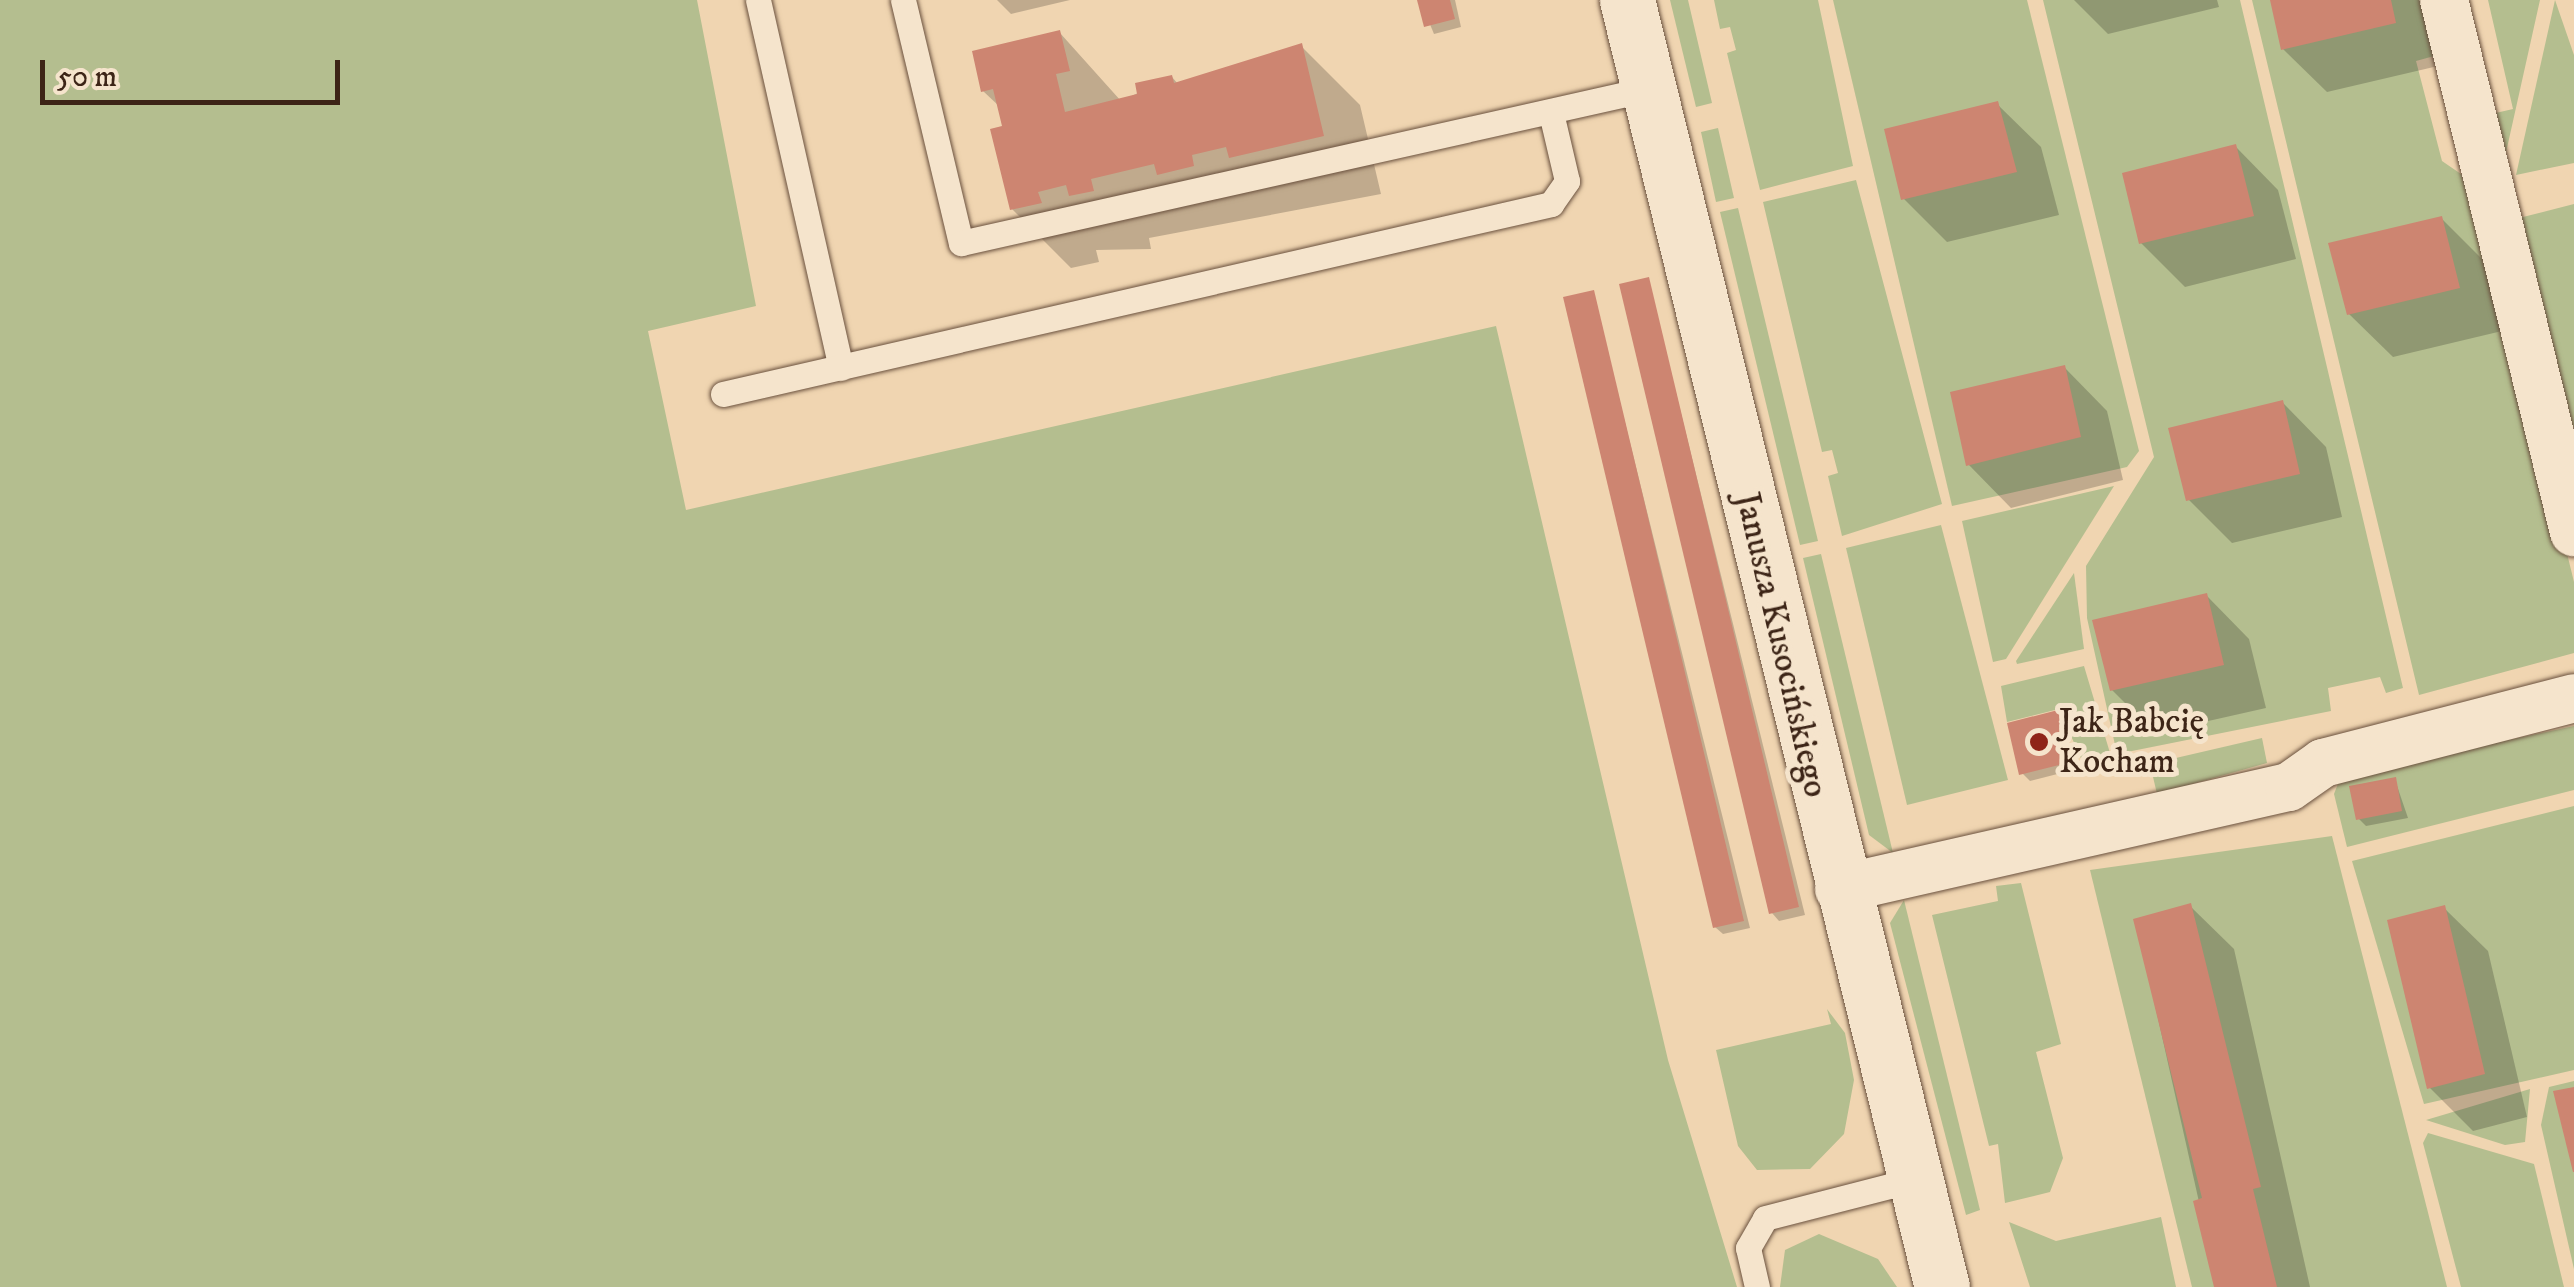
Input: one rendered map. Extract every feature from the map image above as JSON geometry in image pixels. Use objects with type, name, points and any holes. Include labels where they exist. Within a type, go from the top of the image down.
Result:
[{"type":"street","name":"Janusza Kusocińskiego","points":[[1627,0],[1909,1181],[1942,1287]]},
{"type":"street","points":[[2444,0],[2574,532]]},
{"type":"street","points":[[1839,889],[2289,787],[2323,763],[2574,698]]},
{"type":"lane","points":[[758,0],[841,368]]},
{"type":"lane","points":[[903,0],[961,243],[1648,89]]},
{"type":"lane","points":[[723,394],[1551,204],[1567,181],[1551,113]]},
{"type":"lane","points":[[1757,1287],[1748,1248],[1765,1218],[1909,1181]]},
{"type":"green space","points":[[0,0],[697,0],[756,306],[648,331],[686,510],[1496,326],[1668,1060],[1737,1287],[0,1287]]},
{"type":"green space","points":[[1670,0],[1688,0],[1712,103],[1696,107]]},
{"type":"green space","points":[[1714,0],[1818,0],[1853,166],[1760,190],[1727,53],[1736,50],[1730,27],[1720,29]]},
{"type":"green space","points":[[1833,0],[2027,0],[2139,451],[2127,467],[1952,506]]},
{"type":"green space","points":[[2043,0],[2240,0],[2403,688],[2386,693],[2380,677],[2328,688],[2331,711],[2117,754],[2087,618],[2086,566],[2154,457]]},
{"type":"green space","points":[[2252,0],[2432,0],[2445,53],[2416,61],[2442,161],[2477,185],[2574,582],[2574,653],[2419,695]]},
{"type":"green space","points":[[2488,0],[2540,0],[2501,175],[2487,115],[2513,109]]},
{"type":"green space","points":[[2555,0],[2574,55],[2574,163],[2516,175]]},
{"type":"green space","points":[[1718,128],[1734,198],[1716,202],[1701,132]]},
{"type":"green space","points":[[1856,180],[1942,504],[1842,536],[1828,476],[1838,473],[1832,450],[1822,452],[1763,202]]},
{"type":"green space","points":[[2574,204],[2574,427],[2563,429],[2515,219]]},
{"type":"green space","points":[[1738,208],[1818,541],[1800,545],[1720,212]]},
{"type":"green space","points":[[2114,486],[2006,659],[1993,662],[1962,521]]},
{"type":"green space","points":[[1941,525],[2008,780],[1907,805],[1846,548]]},
{"type":"green space","points":[[1821,554],[1893,853],[1869,835],[1803,558]]},
{"type":"green space","points":[[2074,573],[2084,649],[2017,664],[2016,661]]},
{"type":"green space","points":[[2084,666],[2110,753],[2084,765],[2059,709],[2007,722],[2001,686]]},
{"type":"green space","points":[[2574,726],[2574,790],[2347,847],[2334,794],[2341,776]]},
{"type":"green space","points":[[2262,738],[2267,763],[2157,794],[2150,764]]},
{"type":"green space","points":[[2574,806],[2574,1070],[2424,1104],[2352,861]]},
{"type":"green space","points":[[2332,836],[2447,1287],[2192,1287],[2090,870]]},
{"type":"green space","points":[[2021,883],[2061,1044],[2036,1052],[2063,1158],[2050,1192],[2005,1203],[1998,1144],[1989,1146],[1932,915],[1998,901],[1996,886]]},
{"type":"green space","points":[[1904,900],[1980,1210],[1966,1215],[1890,923]]},
{"type":"green space","points":[[1827,1009],[1845,1033],[1854,1080],[1844,1134],[1810,1169],[1757,1170],[1738,1146],[1716,1050],[1831,1024]]},
{"type":"green space","points":[[2574,1081],[2574,1269],[2541,1125],[2549,1087]]},
{"type":"green space","points":[[2530,1089],[2525,1142],[2505,1145],[2426,1120]]},
{"type":"green space","points":[[2428,1133],[2534,1164],[2564,1287],[2461,1287],[2423,1143]]},
{"type":"green space","points":[[2161,1217],[2176,1287],[2030,1287],[2009,1222],[2056,1241]]},
{"type":"green space","points":[[1819,1234],[1878,1259],[1897,1287],[1780,1287],[1785,1250]]},
{"type":"building","points":[[1417,0],[1450,0],[1455,19],[1424,27]]},
{"type":"building","points":[[2270,0],[2391,0],[2396,23],[2281,50]]},
{"type":"building","points":[[1060,30],[1070,71],[1056,74],[1065,112],[1137,94],[1135,83],[1172,75],[1174,83],[1302,43],[1324,136],[1229,158],[1226,147],[1192,155],[1194,166],[1157,175],[1154,164],[1091,179],[1094,191],[1069,196],[1066,185],[1038,192],[1042,203],[1010,210],[990,129],[1002,126],[993,89],[981,92],[972,51]]},
{"type":"building","points":[[1998,101],[2017,172],[1901,200],[1884,129]]},
{"type":"building","points":[[2236,144],[2254,216],[2139,244],[2122,173]]},
{"type":"building","points":[[2442,216],[2460,288],[2347,315],[2328,243]]},
{"type":"building","points":[[1649,277],[1799,907],[1769,914],[1619,284]]},
{"type":"building","points":[[1594,290],[1744,921],[1713,928],[1563,297]]},
{"type":"building","points":[[2065,365],[2081,437],[1966,466],[1950,392]]},
{"type":"building","points":[[2283,400],[2300,474],[2186,501],[2168,428]]},
{"type":"building","points":[[2207,593],[2224,665],[2110,691],[2092,620]]},
{"type":"building","name":"Jak Babcię Kocham","points":[[2058,710],[2071,762],[2019,775],[2007,723]]},
{"type":"building","points":[[2396,777],[2402,811],[2356,820],[2349,786]]},
{"type":"building","points":[[2191,903],[2261,1187],[2253,1189],[2277,1287],[2214,1287],[2193,1201],[2202,1198],[2133,919]]},
{"type":"building","points":[[2445,905],[2485,1074],[2427,1089],[2387,920]]},
{"type":"building","points":[[2574,1087],[2574,1172],[2573,1172],[2553,1091]]},
{"type":"place","name":"Jak Babcię Kocham","points":[[2039,742]]}]
